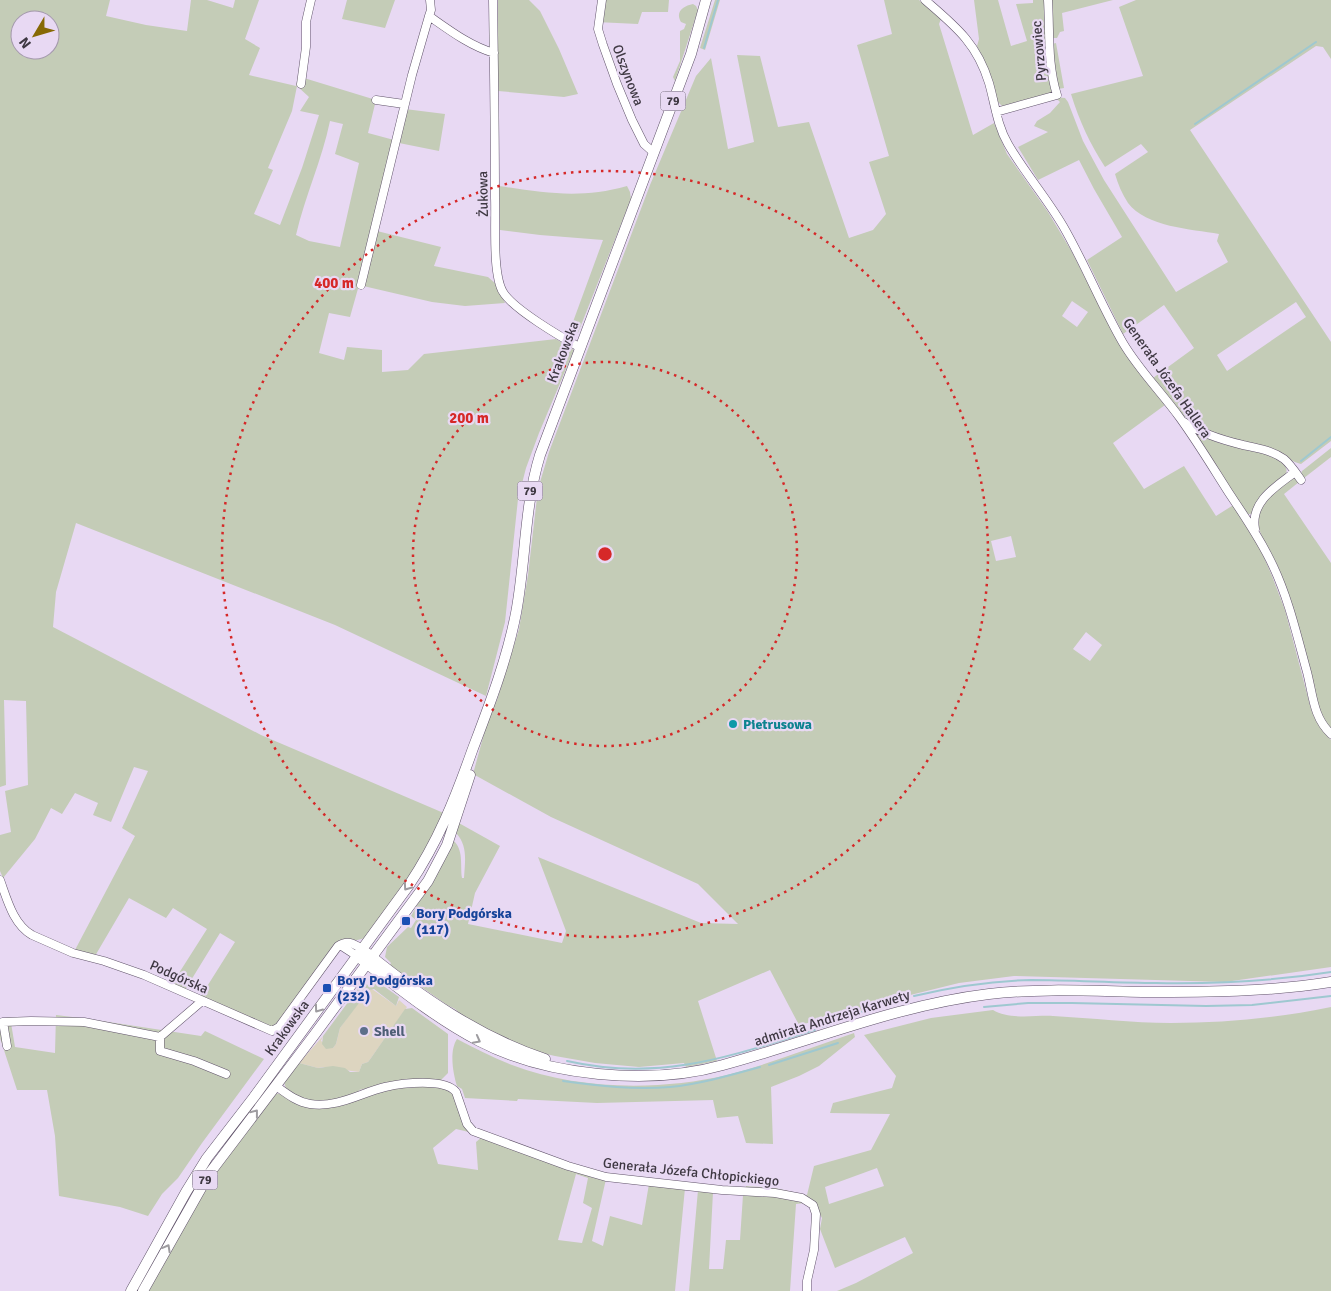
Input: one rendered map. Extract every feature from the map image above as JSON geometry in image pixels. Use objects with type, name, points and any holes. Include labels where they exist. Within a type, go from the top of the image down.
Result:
[{"type":"main road","name":"Krakowska","points":[[130,1291],[207,1158],[409,885],[430,852],[449,814],[483,724],[509,641],[516,613],[528,504],[535,471],[691,54],[706,0]]},
{"type":"main road","name":"Krakowska","points":[[143,1291],[209,1174],[424,887],[442,856],[455,824],[473,766],[483,724]]},
{"type":"main road","name":"admirała Andrzeja Karwety","points":[[360,952],[460,1020],[515,1048],[582,1071]]},
{"type":"main road","name":"admirała Andrzeja Karwety","points":[[370,960],[379,973],[442,1018],[480,1042],[508,1054],[559,1069],[644,1076],[693,1072],[721,1066],[881,1016],[949,1000],[986,994],[1029,990],[1226,991],[1287,988],[1331,982]]},
{"type":"main road","points":[[356,980],[368,974],[379,973]]},
{"type":"street","points":[[301,84],[306,46],[306,22],[310,0]]},
{"type":"street","points":[[360,285],[404,104],[430,16],[430,0]]},
{"type":"street","name":"Żukowa","points":[[493,0],[498,280],[504,294],[511,302],[580,348]]},
{"type":"street","name":"Olszynowa","points":[[602,0],[598,29],[603,45],[617,84],[644,144],[654,152]]},
{"type":"street","name":"Generała Józefa Hallera","points":[[925,0],[952,24],[975,49],[989,83],[996,112],[1008,144],[1061,222],[1078,252],[1124,346],[1181,419],[1256,531],[1285,594],[1316,711],[1320,721],[1331,734]]},
{"type":"street","name":"Pyrzowiec","points":[[996,112],[1057,95],[1050,64],[1048,0]]},
{"type":"street","points":[[430,16],[451,32],[485,51],[494,53]]},
{"type":"street","points":[[376,100],[404,104]]},
{"type":"street","points":[[1181,419],[1207,434],[1276,455],[1290,465],[1301,480]]},
{"type":"street","points":[[1256,531],[1254,518],[1259,503],[1295,472]]},
{"type":"street","name":"Podgórska","points":[[0,880],[15,918],[27,932],[54,946],[73,953],[104,961],[144,975],[272,1031],[279,1027],[333,951],[340,945],[360,952]]},
{"type":"street","points":[[202,1001],[160,1037],[160,1051],[194,1061],[226,1074]]},
{"type":"street","points":[[7,1046],[3,1022],[31,1020],[84,1022],[160,1037]]},
{"type":"street","name":"Generała Józefa Chłopickiego","points":[[276,1086],[296,1099],[309,1104],[325,1105],[351,1099],[386,1087],[426,1083],[445,1085],[453,1088],[458,1096],[466,1124],[473,1131],[585,1172],[606,1178],[775,1193],[802,1198],[810,1202],[816,1210],[817,1223],[807,1291]]},
{"type":"shaded area","name":"Shell","points":[[372,989],[396,1006],[399,1000],[407,1007],[368,1062],[362,1064],[359,1072],[318,1068],[299,1063],[323,1036],[321,1041],[333,1048],[336,1044],[340,1028],[366,992]]},
{"type":"green space","points":[[0,0],[110,0],[106,16],[146,25],[187,31],[191,0],[207,0],[233,8],[235,0],[259,0],[245,39],[260,48],[249,75],[296,86],[298,77],[304,78],[376,100],[368,133],[394,140],[377,231],[441,247],[434,266],[488,277],[496,284],[505,303],[465,306],[432,302],[359,285],[350,317],[329,313],[319,353],[344,360],[347,347],[382,350],[382,372],[408,370],[424,354],[556,339],[574,350],[539,433],[526,468],[518,499],[505,622],[486,696],[335,625],[76,523],[56,592],[53,627],[261,735],[446,814],[418,862],[364,938],[343,940],[336,944],[274,1027],[265,1026],[201,996],[235,942],[220,933],[185,990],[172,984],[207,929],[173,908],[166,918],[129,898],[95,956],[75,950],[135,836],[122,828],[148,771],[134,767],[111,822],[93,815],[98,803],[75,793],[62,814],[51,808],[35,839],[3,878],[0,871],[0,835],[11,832],[5,791],[28,785],[26,701],[4,700],[6,785],[0,787]],"holes":[[[297,86],[309,97],[300,111],[319,115],[302,168],[280,225],[254,214],[273,170],[268,168],[292,111]],[[330,121],[343,124],[335,154],[359,163],[340,247],[309,241],[296,235]]]},
{"type":"green space","points":[[347,0],[395,0],[385,28],[342,19]]},
{"type":"green space","points":[[498,0],[529,0],[540,11],[578,94],[564,97],[498,91]]},
{"type":"green space","points":[[599,0],[669,0],[668,12],[642,12],[638,24],[596,22]]},
{"type":"green space","points":[[715,0],[720,0],[705,50],[700,48]]},
{"type":"green space","points":[[884,0],[919,0],[941,19],[939,24],[973,135],[994,123],[1007,154],[1048,212],[1072,252],[1117,341],[1165,405],[1113,443],[1144,489],[1184,466],[1216,516],[1235,504],[1257,541],[1285,610],[1311,709],[1318,724],[1331,740],[1331,967],[1225,982],[1014,976],[959,983],[894,999],[822,1025],[816,1021],[799,1025],[770,970],[698,1001],[717,1061],[686,1067],[684,1063],[639,1067],[595,1063],[529,1050],[463,1017],[455,1009],[390,965],[391,963],[385,957],[387,947],[408,927],[411,928],[416,920],[411,916],[453,840],[459,848],[462,878],[464,878],[465,854],[460,838],[456,833],[457,822],[500,846],[475,893],[468,924],[562,943],[566,931],[538,857],[701,923],[738,924],[698,884],[551,817],[473,774],[490,712],[497,700],[519,629],[528,575],[538,489],[549,452],[650,185],[696,76],[711,58],[728,149],[754,142],[737,55],[760,56],[778,127],[809,122],[849,238],[873,230],[886,214],[869,162],[889,156],[857,45],[892,34]],"holes":[[[1072,301],[1088,312],[1077,327],[1062,316]],[[1011,536],[1016,557],[996,561],[991,541]],[[1086,632],[1102,645],[1090,661],[1073,649]]]},
{"type":"green space","points":[[974,0],[998,0],[1011,46],[1027,41],[1016,4],[1033,3],[1033,0],[1045,0],[1045,46],[1054,93],[1002,106],[997,101],[977,46],[979,39]]},
{"type":"green space","points":[[1050,0],[1113,0],[1062,13],[1064,31],[1060,32],[1057,38],[1051,38]]},
{"type":"green space","points":[[1136,0],[1331,0],[1331,59],[1323,47],[1316,46],[1190,130],[1331,342],[1331,441],[1301,464],[1272,449],[1206,430],[1179,411],[1153,378],[1194,348],[1164,305],[1123,334],[1087,260],[1122,237],[1079,160],[1038,180],[1018,147],[1048,132],[1034,126],[1037,121],[1050,113],[1060,102],[1055,97],[1065,98],[1083,141],[1104,180],[1176,292],[1228,262],[1217,241],[1219,234],[1170,226],[1157,222],[1136,211],[1124,196],[1115,174],[1148,152],[1141,144],[1105,167],[1094,150],[1081,122],[1071,94],[1143,76],[1119,7]],"holes":[[[1296,302],[1306,317],[1227,371],[1217,355]]]},
{"type":"green space","points":[[693,4],[698,10],[675,81],[673,77],[680,61],[680,31],[684,29],[686,24],[681,22],[679,15],[683,8]]},
{"type":"green space","points":[[1056,43],[1064,88],[1058,89],[1055,80],[1052,44]]},
{"type":"green space","points":[[405,109],[445,114],[439,151],[399,143]]},
{"type":"green space","points":[[499,186],[548,193],[578,194],[627,186],[631,199],[578,333],[570,330],[603,240],[500,230]]},
{"type":"green space","points":[[1191,431],[1219,443],[1273,457],[1282,463],[1286,469],[1284,477],[1263,493],[1252,514],[1246,514],[1217,466]]},
{"type":"green space","points":[[1331,448],[1331,457],[1304,478],[1301,474],[1302,471]]},
{"type":"green space","points":[[1294,478],[1299,482],[1284,494],[1331,563],[1331,729],[1323,718],[1318,706],[1291,602],[1279,569],[1260,533],[1258,520],[1262,508],[1271,495]]},
{"type":"green space","points":[[375,980],[399,997],[396,1006],[374,989],[369,990],[340,1028],[336,1044],[333,1048],[326,1049],[322,1044],[323,1036],[363,982],[368,985]]},
{"type":"green space","points":[[1331,1007],[1331,1291],[837,1291],[913,1253],[905,1237],[835,1268],[820,1229],[822,1218],[813,1202],[796,1204],[790,1291],[689,1291],[698,1190],[713,1192],[709,1269],[723,1269],[726,1240],[740,1240],[743,1195],[746,1195],[746,1186],[775,1188],[807,1195],[814,1166],[871,1150],[890,1114],[830,1113],[833,1103],[892,1088],[896,1076],[864,1035],[931,1018],[993,1010],[1014,1016],[1053,1016],[1171,1023],[1251,1019]],"holes":[[[877,1168],[884,1186],[829,1204],[825,1187]]]},
{"type":"green space","points":[[412,1008],[448,1034],[448,1073],[441,1080],[433,1082],[386,1084],[359,1090],[361,1099],[386,1090],[411,1087],[442,1088],[454,1093],[469,1132],[456,1129],[433,1148],[438,1164],[478,1170],[476,1142],[482,1137],[594,1178],[606,1179],[592,1241],[603,1246],[610,1216],[642,1225],[649,1184],[685,1188],[675,1291],[148,1291],[206,1187],[275,1093],[284,1095],[286,1089],[284,1082],[299,1063],[318,1068],[333,1066],[345,1068],[350,1072],[359,1072],[362,1064],[368,1062],[405,1009]],"holes":[[[576,1174],[588,1178],[583,1203],[592,1208],[582,1243],[558,1240]]]},
{"type":"green space","points":[[56,1015],[201,1036],[205,1031],[264,1059],[178,1178],[162,1194],[148,1216],[120,1207],[59,1196],[55,1136],[47,1090],[17,1090],[0,1038],[0,1019],[10,1017],[15,1047],[55,1053]]},
{"type":"green space","points":[[854,1033],[855,1037],[819,1066],[771,1087],[773,1144],[746,1143],[738,1116],[717,1118],[713,1100],[597,1103],[465,1098],[462,1089],[457,1086],[452,1062],[453,1050],[457,1039],[512,1065],[564,1079],[619,1085],[674,1084],[743,1071]]},
{"type":"waterway","points":[[704,48],[718,0]]},
{"type":"waterway","points":[[1195,124],[1316,42]]},
{"type":"waterway","points":[[1301,461],[1331,437]]},
{"type":"waterway","points":[[914,996],[972,985],[1031,980],[1200,983],[1266,980],[1331,972]]},
{"type":"waterway","points":[[984,1007],[1028,1003],[1252,1005],[1331,996]]},
{"type":"waterway","points":[[822,1027],[870,1009]]},
{"type":"waterway","points":[[567,1061],[601,1067],[663,1068],[723,1057],[815,1030]]},
{"type":"waterway","points":[[769,1065],[838,1043]]},
{"type":"waterway","points":[[563,1081],[616,1087],[670,1087],[727,1076],[760,1067]]},
{"type":"place","name":"Pietrusowa","points":[[733,724]]},
{"type":"place","name":"Bory Podgórska (117)","points":[[406,921]]},
{"type":"place","name":"Bory Podgórska (232)","points":[[327,988]]},
{"type":"place","name":"Shell","points":[[364,1031]]}]
